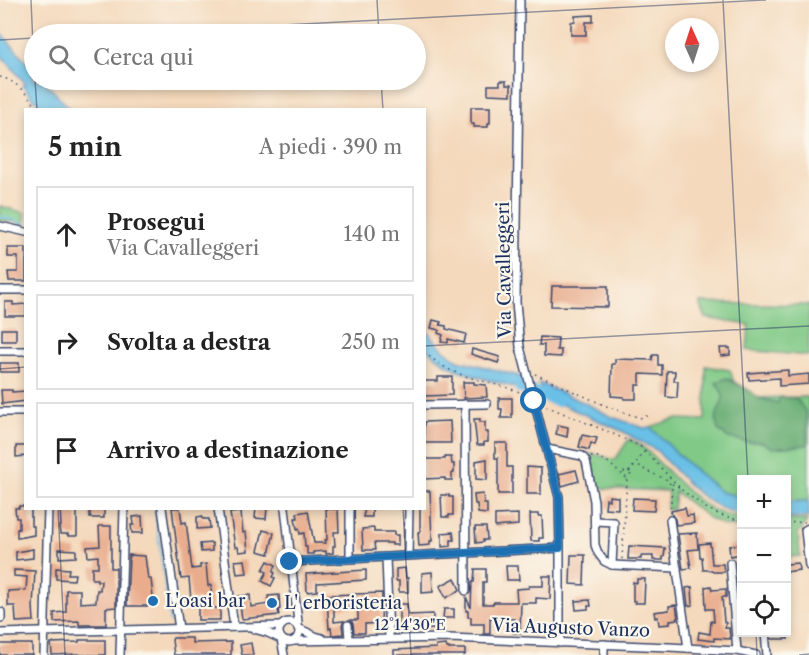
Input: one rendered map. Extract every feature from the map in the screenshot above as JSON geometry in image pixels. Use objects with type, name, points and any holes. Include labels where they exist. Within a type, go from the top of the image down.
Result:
[{"type":"street","name":"Via Cavalleggeri","points":[[520,0],[516,302],[520,347],[532,376],[533,398],[559,497],[560,643]]},
{"type":"street","points":[[0,226],[24,232]]},
{"type":"street","points":[[0,290],[24,290]]},
{"type":"street","points":[[0,351],[24,351]]},
{"type":"street","points":[[465,404],[466,591]]},
{"type":"street","points":[[426,405],[487,404]]},
{"type":"street","points":[[0,412],[24,412]]},
{"type":"street","points":[[547,449],[582,456],[586,462],[594,501],[595,545],[604,561],[622,566],[676,568]]},
{"type":"street","points":[[44,655],[48,510]]},
{"type":"street","points":[[120,655],[124,510]]},
{"type":"street","points":[[162,510],[179,629]]},
{"type":"street","points":[[218,510],[234,627]]},
{"type":"street","points":[[285,510],[299,634],[285,654]]},
{"type":"street","points":[[350,510],[350,559]]},
{"type":"street","points":[[408,555],[409,510]]},
{"type":"street","points":[[595,520],[614,522],[612,565]]},
{"type":"street","points":[[670,520],[688,648]]},
{"type":"street","points":[[809,528],[805,530],[809,566]]},
{"type":"street","points":[[290,562],[560,548]]},
{"type":"street","points":[[386,557],[389,638]]},
{"type":"street","points":[[730,563],[737,651]]},
{"type":"street","points":[[285,654],[279,633],[296,602]]},
{"type":"street","points":[[297,613],[303,624],[315,636]]},
{"type":"street","name":"Via Augusto Vanzo","points":[[0,633],[243,627],[293,623],[327,640]]},
{"type":"street","points":[[348,625],[349,639]]},
{"type":"street","name":"Via Augusto Vanzo","points":[[243,627],[265,632],[287,642],[449,638],[669,646],[737,651],[756,655]]},
{"type":"street","points":[[265,632],[285,654]]},
{"type":"street","points":[[765,637],[767,655]]},
{"type":"street","points":[[604,644],[604,655]]},
{"type":"street","points":[[669,646],[669,655]]},
{"type":"path","points":[[0,77],[9,79],[19,86],[37,108]]},
{"type":"path","points":[[426,355],[450,370],[503,385],[640,446],[681,488],[706,508],[737,520]]},
{"type":"path","points":[[532,376],[640,418],[650,415]]},
{"type":"path","points":[[622,566],[627,478],[645,451]]},
{"type":"path","points":[[586,462],[594,456],[604,459],[627,478]]},
{"type":"path","points":[[633,467],[641,466],[646,471],[669,480],[671,484],[681,488]]},
{"type":"path","points":[[624,475],[625,472],[629,472]]},
{"type":"path","points":[[670,520],[671,484]]},
{"type":"path","points":[[791,523],[809,522]]},
{"type":"green space","points":[[0,206],[24,213],[24,226],[16,222],[0,221]]},
{"type":"green space","points":[[700,303],[809,305],[809,356],[747,350],[749,325],[706,318]]},
{"type":"green space","points":[[706,366],[730,370],[739,398],[809,397],[809,501],[791,502],[791,475],[737,475],[737,496],[721,492],[650,427],[675,419],[705,420]]},
{"type":"green space","points":[[726,378],[759,398],[778,403],[780,397],[796,398],[806,412],[807,445],[772,448],[762,442],[729,438],[718,430],[716,417],[723,397],[716,383]]},
{"type":"green space","points":[[629,439],[656,459],[700,501],[712,509],[737,517],[737,527],[725,526],[709,518],[675,492],[673,509],[667,510],[668,491],[598,488],[590,453],[615,460]]},
{"type":"green space","points":[[791,520],[807,520],[798,532],[800,556],[791,557]]},
{"type":"water","points":[[0,32],[24,59],[24,82],[0,54]]},
{"type":"water","points":[[26,90],[52,90],[69,108],[42,108]]},
{"type":"water","points":[[426,329],[448,353],[458,360],[527,378],[530,392],[471,375],[444,363],[426,349]]},
{"type":"water","points":[[539,383],[612,417],[644,428],[650,427],[721,492],[737,496],[737,513],[728,511],[704,498],[656,450],[622,431],[542,396]]},
{"type":"water","points":[[809,501],[809,517],[791,518],[791,502]]},
{"type":"building","points":[[593,15],[593,22],[586,22],[586,35],[571,35],[571,22],[575,21],[575,16]]},
{"type":"building","points":[[500,81],[506,81],[506,85],[511,85],[511,95],[488,94],[488,85],[500,85]]},
{"type":"building","points":[[471,107],[490,107],[488,127],[474,127],[474,124],[471,124]]},
{"type":"building","points":[[8,248],[24,248],[24,281],[9,281],[8,272],[18,272],[18,257],[8,257]]},
{"type":"building","points":[[552,286],[608,286],[608,307],[551,306]]},
{"type":"building","points":[[5,302],[13,302],[13,305],[24,304],[24,316],[5,316]]},
{"type":"building","points":[[433,320],[441,322],[440,325],[446,326],[446,329],[466,334],[464,343],[448,339],[448,343],[441,342],[443,335],[438,333],[439,330],[431,328]]},
{"type":"building","points":[[2,329],[16,329],[16,341],[2,341]]},
{"type":"building","points":[[540,337],[558,338],[557,350],[561,350],[561,357],[544,356],[544,345],[539,345]]},
{"type":"building","points":[[720,348],[730,348],[730,355],[721,356]]},
{"type":"building","points":[[472,349],[500,357],[498,363],[471,354]]},
{"type":"building","points":[[653,355],[658,355],[658,365],[662,365],[662,375],[640,374],[640,385],[636,385],[636,399],[611,396],[612,364],[615,364],[615,359],[652,360]]},
{"type":"building","points":[[0,363],[19,363],[19,372],[0,372]]},
{"type":"building","points":[[788,370],[788,376],[809,374],[809,384],[779,386],[779,378],[749,380],[748,373]]},
{"type":"building","points":[[667,371],[675,371],[674,381],[678,381],[677,398],[666,397]]},
{"type":"building","points":[[438,377],[452,377],[452,395],[426,396],[426,381],[438,381]]},
{"type":"building","points":[[463,382],[486,385],[487,397],[464,398]]},
{"type":"building","points":[[1,390],[24,391],[24,401],[2,404]]},
{"type":"building","points":[[499,398],[512,398],[512,418],[501,418],[502,409],[499,409]]},
{"type":"building","points":[[474,419],[485,422],[488,442],[484,442],[484,445],[477,445]]},
{"type":"building","points":[[450,421],[451,443],[426,443],[426,422]]},
{"type":"building","points":[[558,425],[568,427],[567,437],[556,434]]},
{"type":"building","points":[[582,435],[597,438],[595,445],[591,443],[589,450],[579,447]]},
{"type":"building","points":[[495,443],[507,443],[507,467],[512,467],[512,494],[498,494],[498,458],[495,458]]},
{"type":"building","points":[[16,446],[24,446],[24,456],[16,457]]},
{"type":"building","points":[[445,457],[451,457],[452,464],[454,464],[452,480],[426,479],[426,459],[445,459]]},
{"type":"building","points":[[487,459],[487,480],[476,479],[476,461]]},
{"type":"building","points":[[527,467],[541,468],[541,494],[527,494]]},
{"type":"building","points":[[576,470],[579,481],[562,486],[559,474]]},
{"type":"building","points":[[426,491],[430,491],[432,541],[430,545],[419,546],[418,532],[420,532],[420,510],[426,510]]},
{"type":"building","points":[[483,494],[484,504],[487,504],[487,514],[478,513],[477,504],[475,504],[474,495]]},
{"type":"building","points":[[441,495],[453,497],[453,515],[449,517],[442,517]]},
{"type":"building","points":[[609,496],[618,497],[618,509],[605,508],[606,499],[609,500]]},
{"type":"building","points":[[633,498],[655,499],[654,511],[632,510]]},
{"type":"building","points":[[19,506],[24,506],[24,510],[31,510],[31,526],[34,526],[34,535],[17,538],[19,518],[16,518],[15,508]]},
{"type":"building","points":[[685,508],[687,516],[693,515],[694,523],[676,525],[671,511]]},
{"type":"building","points":[[60,510],[77,510],[77,536],[60,534],[59,526],[61,526]]},
{"type":"building","points":[[90,510],[104,510],[104,518],[90,518]]},
{"type":"building","points":[[172,510],[180,510],[182,523],[186,522],[192,569],[206,564],[208,586],[211,585],[212,608],[220,608],[220,620],[198,620],[198,599],[191,600],[189,578],[181,579]]},
{"type":"building","points":[[256,510],[267,510],[266,519],[255,518]]},
{"type":"building","points":[[326,510],[338,510],[339,532],[334,532],[333,553],[326,554],[326,551],[307,554],[304,533],[300,534],[299,528],[297,529],[295,518],[298,518],[297,513],[308,511],[314,543],[326,543],[325,540],[327,540]]},
{"type":"building","points":[[365,510],[372,510],[372,517],[363,517]]},
{"type":"building","points":[[241,512],[248,551],[239,552],[238,547],[235,547],[230,513]]},
{"type":"building","points":[[518,514],[518,525],[495,527],[495,515]]},
{"type":"building","points":[[530,514],[542,516],[543,538],[539,538],[539,541],[531,541]]},
{"type":"building","points":[[142,516],[143,533],[132,533],[133,517]]},
{"type":"building","points":[[202,516],[203,519],[209,519],[210,528],[197,529],[197,517]]},
{"type":"building","points":[[99,526],[111,526],[111,568],[116,568],[116,607],[106,608],[106,625],[79,625],[79,621],[54,622],[54,613],[66,612],[66,590],[80,590],[80,603],[96,602],[97,590],[100,590],[101,581],[92,579],[92,567],[98,567],[98,556],[88,557],[87,547],[100,546]]},
{"type":"building","points":[[475,527],[486,527],[487,540],[476,543]]},
{"type":"building","points":[[374,528],[374,532],[394,532],[394,535],[398,535],[398,545],[374,543],[375,550],[363,550],[362,529]]},
{"type":"building","points":[[263,530],[274,533],[269,554],[258,551]]},
{"type":"building","points":[[453,532],[454,540],[451,540],[451,546],[442,547],[442,533]]},
{"type":"building","points":[[697,533],[698,549],[688,550],[691,568],[683,569],[678,534]]},
{"type":"building","points":[[212,543],[212,551],[201,552],[200,544]]},
{"type":"building","points":[[710,543],[712,564],[723,564],[724,572],[703,570],[699,544]]},
{"type":"building","points":[[737,545],[737,555],[730,556],[729,546]]},
{"type":"building","points":[[629,546],[665,548],[663,560],[653,560],[653,556],[628,559]]},
{"type":"building","points":[[33,549],[33,558],[16,560],[16,552]]},
{"type":"building","points":[[59,549],[76,550],[76,557],[59,558]]},
{"type":"building","points":[[129,555],[145,556],[148,579],[151,579],[154,606],[127,606]]},
{"type":"building","points":[[571,555],[585,555],[584,585],[570,584]]},
{"type":"building","points":[[245,560],[247,573],[237,574],[235,561]]},
{"type":"building","points":[[268,561],[276,565],[273,572],[275,578],[271,586],[262,581],[267,572],[263,570]]},
{"type":"building","points":[[798,563],[799,570],[791,571],[791,564]]},
{"type":"building","points":[[506,566],[518,566],[519,580],[507,580]]},
{"type":"building","points":[[56,568],[69,569],[68,574],[75,574],[74,580],[56,579]]},
{"type":"building","points":[[405,568],[408,592],[399,592],[396,569]]},
{"type":"building","points":[[475,569],[486,569],[486,582],[483,582],[483,604],[517,602],[516,589],[543,586],[543,576],[551,576],[550,599],[536,598],[536,603],[521,603],[520,633],[513,633],[514,619],[490,618],[490,634],[484,634],[484,624],[471,624],[471,617],[468,617],[468,611],[466,611],[466,597],[471,608]]},
{"type":"building","points":[[14,570],[35,571],[34,621],[16,622],[15,606],[8,606],[8,591],[26,590],[27,577],[14,576]]},
{"type":"building","points":[[366,570],[366,580],[317,583],[317,591],[307,592],[306,574]]},
{"type":"building","points":[[432,572],[433,592],[422,593],[422,573]]},
{"type":"building","points":[[455,578],[460,590],[446,598],[440,586]]},
{"type":"building","points":[[637,579],[645,579],[644,603],[633,601],[633,582],[637,583]]},
{"type":"building","points":[[711,586],[712,590],[726,589],[726,597],[722,597],[724,622],[726,623],[725,628],[729,628],[730,639],[714,638],[714,641],[698,639],[699,632],[710,634],[711,621],[714,622],[713,609],[706,609],[705,587]]},
{"type":"building","points":[[692,587],[693,605],[688,606],[686,588]]},
{"type":"building","points":[[382,593],[381,623],[365,624],[365,633],[354,633],[351,620],[358,620],[358,607],[334,609],[334,622],[344,621],[343,634],[332,635],[331,628],[329,629],[328,595]]},
{"type":"building","points":[[250,595],[251,607],[269,604],[268,596],[279,595],[279,615],[242,619],[239,596]]},
{"type":"building","points":[[590,600],[591,606],[588,606],[588,609],[576,610],[575,601]]},
{"type":"building","points":[[399,604],[407,604],[408,615],[433,614],[433,629],[417,629],[417,625],[399,625]]},
{"type":"building","points":[[676,605],[678,619],[670,620],[670,624],[659,625],[658,617],[655,618],[654,612],[669,610],[669,606]]},
{"type":"building","points":[[444,609],[454,609],[454,618],[443,618]]},
{"type":"building","points":[[771,637],[788,637],[788,639],[771,639]]},
{"type":"building","points":[[173,638],[192,638],[192,643],[231,642],[231,655],[174,655]]},
{"type":"building","points":[[79,640],[105,640],[105,655],[52,655],[51,643],[79,642]]},
{"type":"building","points":[[251,643],[253,655],[242,655],[240,645]]},
{"type":"building","points":[[0,644],[32,644],[32,655],[0,655]]},
{"type":"building","points":[[446,645],[449,649],[465,649],[465,655],[394,655],[394,650],[436,648],[436,646]]},
{"type":"waterway","points":[[0,216],[24,223]]},
{"type":"waterway","points":[[520,387],[557,401]]},
{"type":"waterway","points":[[155,510],[170,622]]},
{"type":"place","name":"L'oasi bar","points":[[153,601]]},
{"type":"place","name":"L' erboristeria","points":[[272,603]]},
{"type":"route","points":[[290,562],[560,548],[559,497],[534,401]]}]
